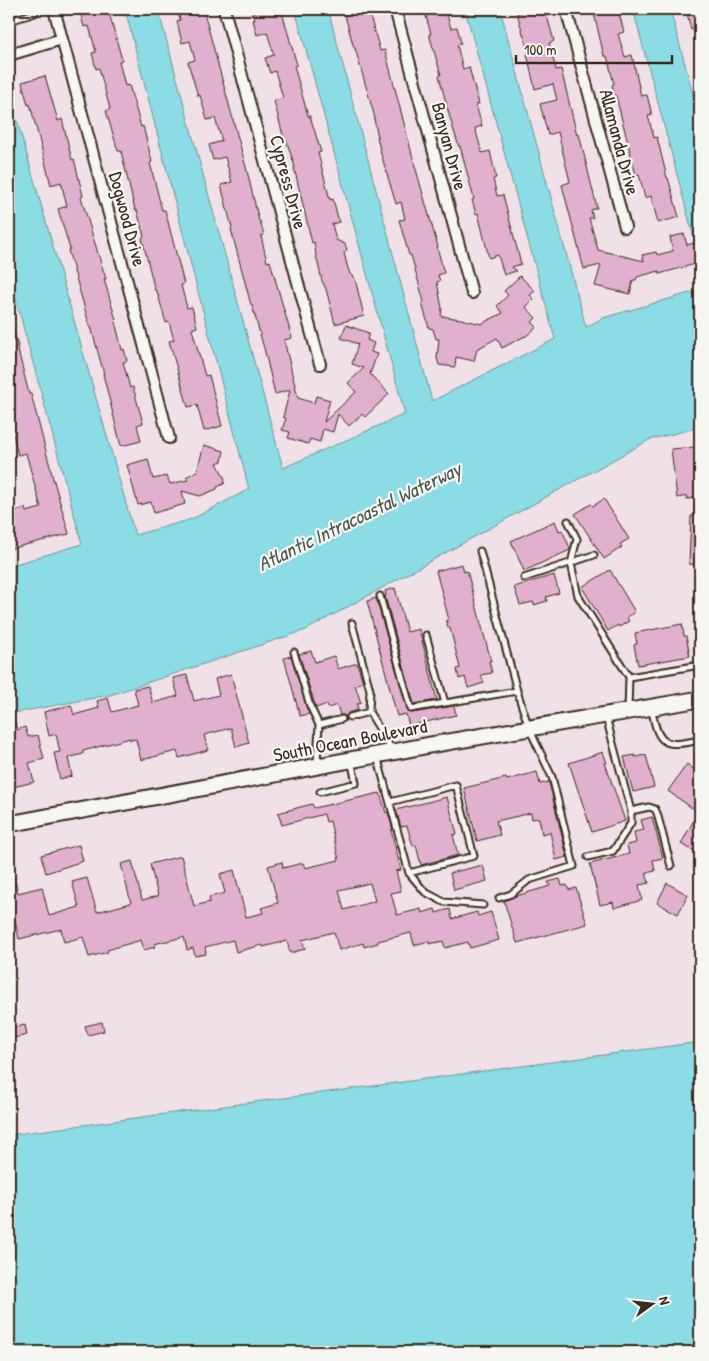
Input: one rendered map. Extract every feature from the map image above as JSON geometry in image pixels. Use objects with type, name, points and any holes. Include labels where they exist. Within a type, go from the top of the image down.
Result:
[{"type":"main road","name":"South Ocean Boulevard","points":[[9,824],[377,755],[700,699]]},
{"type":"street","name":"Dogwood Drive","points":[[54,9],[169,438]]},
{"type":"street","name":"Cypress Drive","points":[[224,9],[320,364]]},
{"type":"street","name":"Banyan Drive","points":[[395,9],[472,293]]},
{"type":"street","name":"Allamanda Drive","points":[[566,9],[625,227]]},
{"type":"street","points":[[9,55],[62,39]]},
{"type":"lane","points":[[9,21],[35,13]]},
{"type":"lane","points":[[568,521],[577,539],[571,563],[578,596],[629,676],[628,710]]},
{"type":"lane","points":[[480,551],[516,691],[529,728],[552,777],[574,866],[529,880],[511,894],[499,898]]},
{"type":"lane","points":[[524,578],[594,555]]},
{"type":"lane","points":[[380,596],[411,709],[516,691]]},
{"type":"lane","points":[[352,623],[370,690],[368,712],[394,752]]},
{"type":"lane","points":[[426,635],[445,703]]},
{"type":"lane","points":[[294,652],[310,706],[319,725],[317,766]]},
{"type":"lane","points":[[629,676],[700,665]]},
{"type":"lane","points":[[652,706],[655,726],[659,735],[668,744],[700,740]]},
{"type":"lane","points":[[350,717],[368,712]]},
{"type":"lane","points":[[588,857],[613,851],[631,823],[631,811],[605,714]]},
{"type":"lane","points":[[319,725],[342,719]]},
{"type":"lane","points":[[377,755],[409,873],[425,892],[444,902],[483,905]]},
{"type":"lane","points":[[320,792],[356,783],[351,760]]},
{"type":"lane","points":[[390,802],[456,785],[474,856],[409,873]]},
{"type":"lane","points":[[631,811],[649,807],[655,809],[671,866]]},
{"type":"water","name":"Atlantic Intracoastal Waterway","points":[[125,9],[158,9],[283,468],[405,414],[295,9],[328,9],[432,401],[555,339],[465,9],[500,9],[586,327],[603,318],[700,290],[700,427],[649,440],[306,630],[110,695],[9,714],[9,566],[82,544],[9,274],[9,123],[17,120],[135,535],[192,519],[249,489]]},
{"type":"water","points":[[633,9],[670,9],[700,120],[700,261]]},
{"type":"water","points":[[700,1042],[700,1352],[9,1352],[9,1135]]},
{"type":"building","points":[[91,9],[108,9],[122,60],[119,61],[125,86],[129,85],[141,127],[143,126],[162,210],[165,210],[184,284],[181,285],[187,308],[192,307],[197,327],[192,329],[205,376],[209,375],[222,426],[204,431],[197,405],[188,407],[169,341],[174,340],[169,322],[166,323],[157,291],[155,291],[142,238],[144,237],[137,210],[135,210],[121,151],[118,151],[106,111],[110,109],[99,68],[96,69],[92,53],[96,52],[89,26],[84,27],[80,12]]},
{"type":"building","points":[[177,9],[203,9],[264,235],[261,236],[267,262],[270,261],[292,338],[284,340],[298,398],[314,403],[316,396],[330,400],[324,422],[356,392],[348,383],[364,368],[352,364],[358,344],[341,338],[346,325],[369,333],[367,340],[374,343],[371,352],[377,354],[370,374],[389,394],[365,417],[362,414],[349,426],[338,414],[333,432],[323,429],[320,442],[310,439],[308,444],[288,438],[290,432],[282,430],[286,418],[283,417],[290,390],[275,394],[221,185],[232,182],[225,157],[213,160],[209,145],[222,141],[215,118],[207,120],[200,95],[198,96],[188,62],[195,60],[190,41],[182,43],[177,21],[180,20]]},
{"type":"building","points":[[252,9],[281,9],[297,65],[294,66],[308,116],[310,116],[321,152],[318,153],[330,200],[333,199],[339,222],[332,224],[336,240],[345,244],[347,250],[344,253],[347,265],[350,274],[355,279],[364,316],[335,324],[326,289],[322,281],[314,242],[312,243],[295,167],[286,139],[284,139],[274,101],[283,98],[275,71],[270,73],[265,58],[274,55],[267,32],[257,35]]},
{"type":"building","points":[[368,9],[380,51],[385,50],[438,247],[444,273],[438,275],[440,281],[437,282],[442,308],[441,316],[481,324],[503,313],[497,306],[508,295],[504,291],[520,276],[535,291],[530,295],[534,299],[526,307],[536,318],[532,322],[537,327],[525,337],[502,348],[497,338],[477,349],[474,361],[456,357],[455,367],[439,365],[437,358],[439,339],[436,339],[433,329],[429,328],[411,255],[409,255],[399,220],[405,219],[401,202],[396,204],[381,154],[375,118],[344,12]]},
{"type":"building","points":[[424,9],[445,9],[451,28],[457,27],[461,43],[457,45],[463,69],[469,67],[479,104],[476,105],[482,126],[475,128],[482,153],[490,151],[496,178],[493,179],[497,196],[503,195],[521,264],[512,267],[516,271],[504,275],[498,255],[489,258],[478,213],[476,214],[472,200],[474,199],[460,146],[450,118],[439,76],[441,75]]},
{"type":"building","points":[[530,9],[545,9],[554,41],[549,43],[556,70],[561,69],[597,208],[591,210],[593,218],[589,218],[598,250],[644,261],[642,255],[656,252],[657,255],[673,251],[670,237],[684,234],[687,245],[694,243],[699,263],[659,274],[659,271],[637,277],[636,280],[633,280],[630,294],[595,286],[601,265],[584,269],[562,185],[570,182],[558,132],[548,135],[540,104],[557,100],[553,84],[535,89],[527,54],[529,54],[517,13]]},
{"type":"building","points":[[593,9],[618,9],[624,32],[618,34],[625,57],[632,55],[641,96],[647,95],[652,115],[648,116],[654,138],[657,137],[679,217],[658,223],[651,196],[645,198],[639,174],[636,175],[612,85],[614,84],[607,56],[604,56]]},
{"type":"building","points":[[700,10],[700,27],[691,30],[687,13]]},
{"type":"building","points":[[45,76],[58,121],[62,119],[72,160],[74,159],[83,196],[81,197],[106,279],[104,279],[116,320],[122,350],[124,349],[127,361],[123,362],[130,388],[133,387],[143,423],[137,425],[141,441],[121,446],[104,374],[58,209],[67,206],[61,182],[51,185],[30,104],[28,105],[22,82]]},
{"type":"building","points":[[9,321],[11,321],[29,394],[31,394],[69,534],[9,549],[9,513],[25,508],[26,512],[41,508],[26,453],[18,455],[9,418]]},
{"type":"building","points":[[204,445],[224,451],[222,461],[217,463],[225,479],[224,484],[200,496],[182,491],[185,504],[154,513],[151,502],[138,505],[127,465],[148,459],[153,479],[167,476],[170,484],[188,480],[186,477],[197,471]]},
{"type":"building","points":[[700,447],[700,498],[687,499],[687,496],[677,498],[671,449]]},
{"type":"building","points":[[604,499],[629,539],[620,544],[622,547],[604,559],[575,514],[591,504],[593,506]]},
{"type":"building","points":[[691,516],[700,516],[700,565],[689,564]]},
{"type":"building","points":[[555,521],[559,531],[562,530],[570,550],[524,571],[511,541]]},
{"type":"building","points":[[462,564],[464,572],[467,571],[491,661],[489,661],[492,673],[481,675],[484,683],[468,688],[465,677],[459,679],[457,669],[460,668],[450,628],[448,628],[446,620],[449,620],[436,571]]},
{"type":"building","points":[[610,570],[635,612],[627,617],[629,621],[608,631],[582,587]]},
{"type":"building","points":[[554,575],[559,593],[546,597],[547,601],[534,605],[533,602],[520,605],[514,587]]},
{"type":"building","points":[[395,588],[407,632],[419,629],[437,700],[414,704],[385,596],[385,591]]},
{"type":"building","points":[[376,598],[408,712],[412,713],[454,706],[456,715],[409,726],[406,714],[397,716],[367,601]]},
{"type":"building","points":[[682,624],[690,656],[638,665],[634,645],[637,644],[635,633]]},
{"type":"building","points":[[311,651],[315,662],[334,656],[338,669],[357,663],[363,682],[355,685],[361,703],[357,704],[358,710],[348,713],[346,717],[340,715],[337,705],[328,708],[327,704],[316,708],[299,654]]},
{"type":"building","points":[[291,656],[309,714],[300,716],[284,658]]},
{"type":"building","points":[[231,674],[249,743],[236,747],[231,728],[204,735],[208,750],[179,758],[177,751],[141,760],[136,739],[130,740],[130,738],[83,751],[83,754],[68,758],[72,776],[60,779],[54,753],[60,752],[56,734],[49,736],[44,712],[71,705],[74,715],[99,708],[97,701],[108,698],[112,712],[138,705],[134,689],[148,686],[153,703],[178,696],[173,678],[187,675],[194,701],[219,695],[215,679]]},
{"type":"building","points":[[9,708],[11,708],[17,730],[25,727],[28,737],[38,735],[44,759],[29,763],[34,782],[9,788]]},
{"type":"building","points":[[603,752],[625,821],[592,832],[569,763]]},
{"type":"building","points":[[635,755],[635,757],[646,755],[654,787],[633,792],[624,757]]},
{"type":"building","points":[[687,764],[700,774],[700,796],[692,808],[668,791]]},
{"type":"building","points":[[537,772],[540,784],[549,782],[567,857],[556,860],[550,832],[542,834],[539,818],[532,819],[531,813],[496,821],[500,835],[477,841],[464,788]]},
{"type":"building","points":[[380,793],[393,830],[391,830],[401,870],[396,871],[401,891],[391,893],[397,915],[421,909],[422,913],[435,909],[436,913],[450,909],[452,919],[477,912],[478,916],[491,912],[499,940],[470,948],[468,942],[445,948],[443,941],[429,944],[429,941],[414,945],[411,933],[378,941],[378,943],[364,947],[363,943],[339,950],[334,932],[302,940],[305,949],[290,953],[287,941],[236,952],[233,940],[205,947],[206,954],[195,956],[193,948],[187,950],[184,937],[154,944],[155,947],[144,950],[141,940],[89,957],[83,937],[64,942],[61,929],[19,939],[9,894],[9,869],[12,869],[18,893],[42,887],[49,916],[79,907],[72,882],[87,878],[97,912],[131,903],[121,864],[132,861],[142,900],[158,896],[150,864],[181,856],[194,906],[210,902],[209,897],[225,893],[220,874],[234,870],[246,917],[263,913],[261,908],[278,903],[268,866],[282,862],[283,868],[303,863],[305,868],[339,860],[330,821],[326,822],[324,814],[282,825],[278,813],[312,804],[314,808]],"holes":[[[370,883],[375,901],[344,910],[339,890]]]},
{"type":"building","points":[[447,797],[457,834],[453,835],[458,855],[421,865],[416,845],[413,846],[407,826],[401,827],[396,810]]},
{"type":"building","points":[[700,809],[700,854],[681,844]]},
{"type":"building","points":[[652,817],[663,858],[653,860],[655,871],[646,873],[649,883],[639,885],[642,900],[614,908],[613,902],[600,905],[590,864],[629,854],[627,845],[636,843],[634,832],[644,830],[641,820]]},
{"type":"building","points":[[79,845],[83,861],[46,873],[41,855]]},
{"type":"building","points":[[483,865],[487,881],[454,890],[450,873]]},
{"type":"building","points":[[560,879],[562,886],[567,885],[569,890],[576,888],[587,924],[517,943],[504,901],[550,886],[548,882]]},
{"type":"building","points":[[667,883],[688,895],[678,914],[657,903]]},
{"type":"building","points":[[102,1022],[104,1031],[88,1035],[85,1026]]},
{"type":"building","points":[[25,1025],[27,1035],[9,1039],[9,1029]]}]
